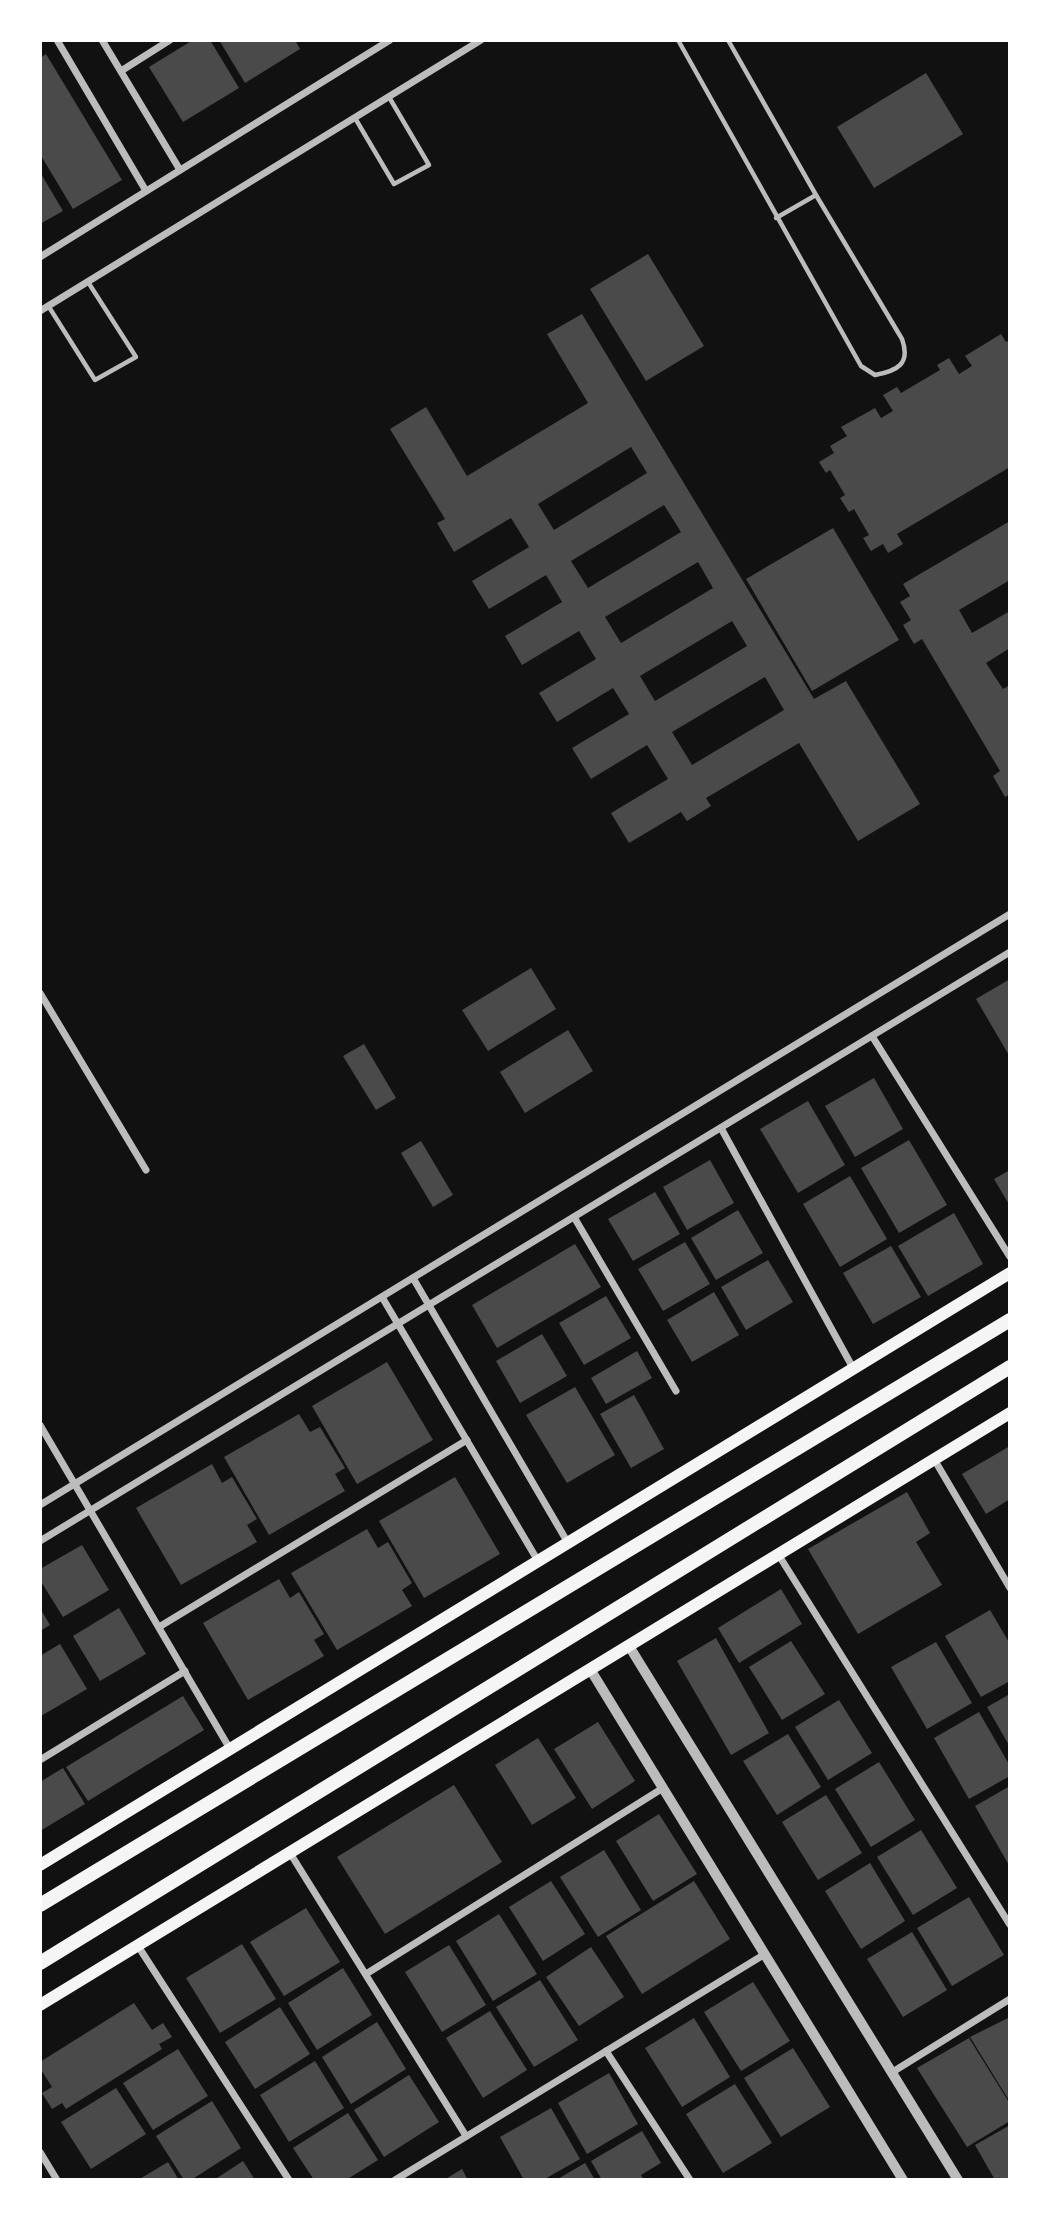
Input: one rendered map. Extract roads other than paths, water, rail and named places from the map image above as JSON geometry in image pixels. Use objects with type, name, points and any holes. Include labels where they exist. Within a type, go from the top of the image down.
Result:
[{"type":"main road","points":[[40,1865],[1010,1273]]},
{"type":"main road","points":[[40,1905],[1010,1320]]},
{"type":"main road","points":[[40,1963],[1010,1367]]},
{"type":"main road","points":[[40,2005],[1010,1413]]},
{"type":"street","points":[[57,40],[146,191]]},
{"type":"street","points":[[102,40],[180,170]]},
{"type":"street","points":[[121,71],[170,40]]},
{"type":"street","points":[[40,257],[390,40]]},
{"type":"street","points":[[40,311],[481,40]]},
{"type":"street","points":[[40,1505],[1010,914]]},
{"type":"street","points":[[40,1541],[1010,952]]},
{"type":"street","points":[[40,993],[146,1170]]},
{"type":"street","points":[[872,1036],[1010,1257]]},
{"type":"street","points":[[721,1128],[853,1368]]},
{"type":"street","points":[[574,1217],[676,1391]]},
{"type":"street","points":[[413,1278],[568,1543]]},
{"type":"street","points":[[382,1297],[538,1561]]},
{"type":"street","points":[[40,1425],[230,1749]]},
{"type":"street","points":[[159,1628],[467,1440]]},
{"type":"street","points":[[934,1459],[1010,1588]]},
{"type":"street","points":[[778,1555],[1010,1925]]},
{"type":"street","points":[[629,1646],[958,2180]]},
{"type":"street","points":[[590,1669],[903,2180]]},
{"type":"street","points":[[40,1760],[185,1671]]},
{"type":"street","points":[[366,1974],[663,1788]]},
{"type":"street","points":[[290,1853],[466,2136]]},
{"type":"street","points":[[138,1946],[289,2180]]},
{"type":"street","points":[[395,2180],[765,1954]]},
{"type":"street","points":[[891,2073],[1010,2000]]},
{"type":"street","points":[[606,2051],[690,2180]]},
{"type":"street","points":[[40,2152],[57,2180]]},
{"type":"lane","points":[[678,40],[861,366],[875,375],[887,373],[900,366],[905,359],[906,349],[902,339],[728,40]]},
{"type":"lane","points":[[355,118],[394,184],[429,164],[389,97]]},
{"type":"lane","points":[[776,218],[816,195]]},
{"type":"lane","points":[[48,306],[95,380],[136,356],[88,282]]}]
